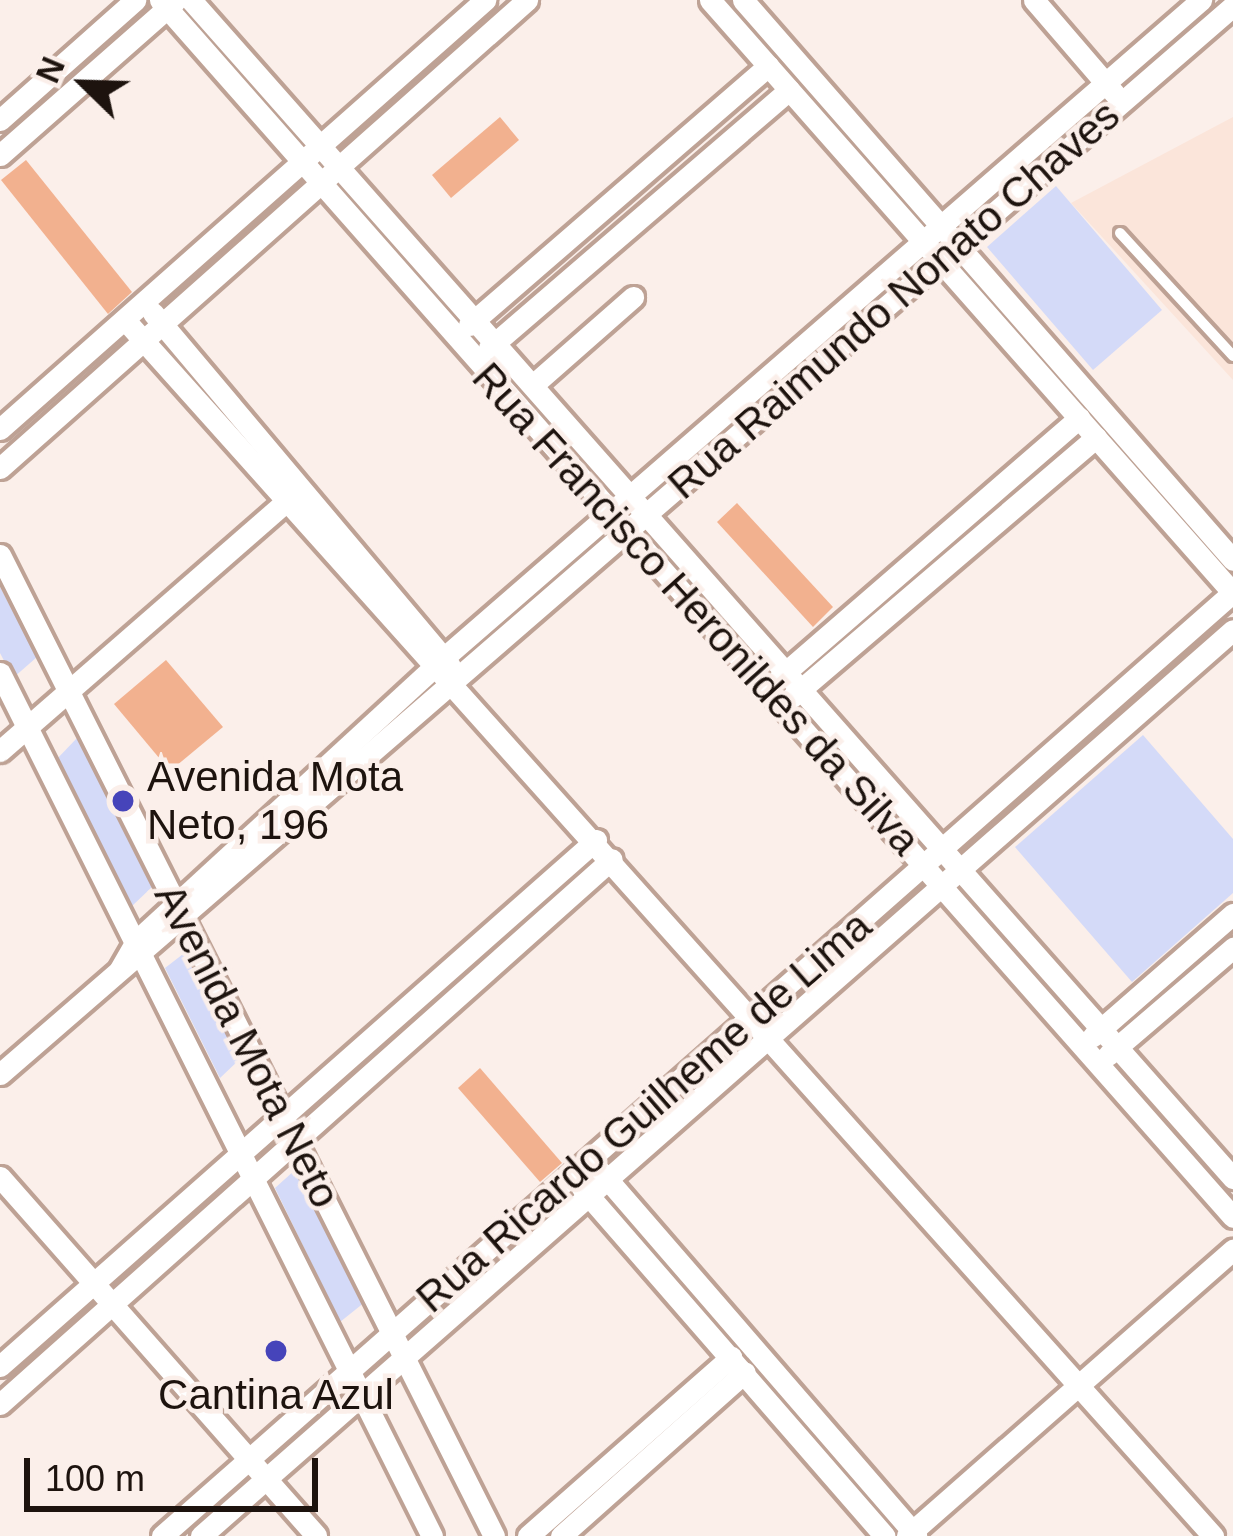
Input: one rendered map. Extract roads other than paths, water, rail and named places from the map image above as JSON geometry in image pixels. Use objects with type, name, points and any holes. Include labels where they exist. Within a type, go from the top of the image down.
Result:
[{"type":"street","points":[[0,120],[134,0]]},
{"type":"street","name":"Rua Francisco Heronildes da Silva","points":[[191,0],[1233,1178]]},
{"type":"street","points":[[0,429],[485,0]]},
{"type":"street","points":[[0,468],[527,0]]},
{"type":"street","points":[[710,0],[1233,592]]},
{"type":"street","points":[[743,0],[1233,560]]},
{"type":"street","points":[[1034,0],[1122,103]]},
{"type":"street","name":"Rua Raimundo Nonato Chaves","points":[[949,234],[1104,83],[1201,0]]},
{"type":"street","points":[[0,155],[167,3]]},
{"type":"street","name":"Rua Francisco Heronildes da Silva","points":[[167,3],[299,163],[1233,1217]]},
{"type":"street","name":"Rua Raimundo Nonato Chaves","points":[[320,788],[439,663],[632,494],[949,234],[1122,103],[1233,6]]},
{"type":"street","points":[[454,337],[768,66]]},
{"type":"street","points":[[474,360],[789,90]]},
{"type":"street","name":"Rua Raimundo Nonato Chaves","points":[[0,1073],[320,788],[454,683],[627,531],[930,250]]},
{"type":"street","points":[[534,384],[633,297]]},
{"type":"street","points":[[144,304],[258,435],[293,495]]},
{"type":"street","points":[[125,320],[239,451],[293,495],[454,683],[1214,1536]]},
{"type":"street","points":[[795,680],[941,537],[1079,418]]},
{"type":"street","points":[[239,451],[258,435]]},
{"type":"street","points":[[776,696],[957,556],[1096,437]]},
{"type":"street","points":[[0,751],[293,495]]},
{"type":"street","points":[[941,537],[957,556]]},
{"type":"street","name":"Avenida Mota Neto","points":[[0,555],[494,1536]]},
{"type":"street","name":"Rua Ricardo Guilheme de Lima","points":[[162,1536],[574,1179],[1233,592]]},
{"type":"street","name":"Rua Ricardo Guilheme de Lima","points":[[201,1536],[1233,630]]},
{"type":"street","name":"Avenida Mota Neto","points":[[0,673],[246,1149],[432,1536]]},
{"type":"street","points":[[0,1366],[596,840]]},
{"type":"street","points":[[0,1404],[613,859]]},
{"type":"street","points":[[1083,1045],[1233,914]]},
{"type":"street","points":[[1099,1064],[1233,947]]},
{"type":"street","points":[[420,995],[436,1016]]},
{"type":"street","points":[[628,1130],[645,1148]]},
{"type":"street","points":[[1188,1165],[1208,1149]]},
{"type":"street","points":[[592,1162],[912,1535],[1233,1250]]},
{"type":"street","points":[[0,1177],[316,1536]]},
{"type":"street","points":[[574,1179],[885,1536]]},
{"type":"street","points":[[528,1536],[738,1365]]},
{"type":"street","points":[[561,1536],[738,1365]]},
{"type":"lane","points":[[1120,233],[1233,356]]},
{"type":"place","name":"Avenida Mota Neto, 196","points":[[123,801]]},
{"type":"place","name":"Cantina Azul","points":[[276,1351]]}]
